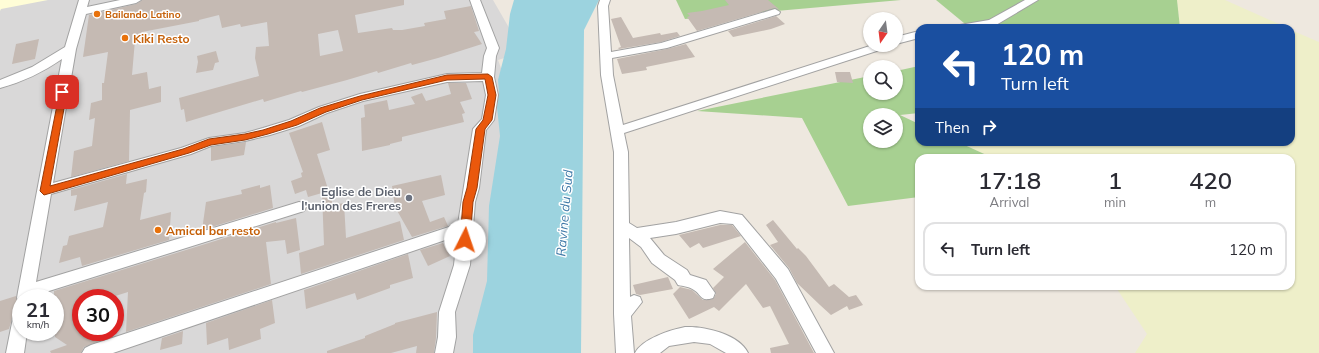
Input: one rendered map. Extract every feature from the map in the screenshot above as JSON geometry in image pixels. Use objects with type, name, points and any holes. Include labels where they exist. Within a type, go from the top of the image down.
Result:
[{"type":"street","points":[[26,289],[70,49],[83,6],[136,0]]},
{"type":"street","points":[[444,353],[447,312],[462,266],[468,202],[472,188],[480,129],[488,120],[492,95],[488,77],[490,56],[493,48],[475,0]]},
{"type":"street","points":[[605,0],[603,6],[607,75],[621,152],[622,314],[625,353]]},
{"type":"street","points":[[986,24],[992,23],[1033,0]]},
{"type":"street","points":[[606,56],[663,46],[774,12]]},
{"type":"street","points":[[903,39],[915,35]]},
{"type":"street","points":[[0,84],[16,80],[42,68],[70,49]]},
{"type":"street","points":[[617,131],[863,52]]},
{"type":"street","points":[[44,191],[186,151],[209,142],[245,137],[265,132],[294,123],[323,110],[360,98],[447,78],[488,77]]},
{"type":"street","points":[[44,289],[299,207]]},
{"type":"street","points":[[635,234],[676,228],[720,217],[737,219],[782,274],[824,353]]},
{"type":"street","points":[[621,225],[646,243],[658,259],[681,275],[684,280],[700,285],[707,293]]},
{"type":"street","points":[[91,353],[466,227]]},
{"type":"street","points":[[622,314],[634,302]]},
{"type":"street","points":[[644,353],[664,340],[692,333],[707,336],[727,343],[739,353]]},
{"type":"street","points":[[15,353],[17,341]]},
{"type":"shaded area","points":[[0,0],[493,0],[523,52],[498,60],[539,171],[505,353],[0,353]]},
{"type":"shaded area","points":[[0,0],[48,0],[1,9],[0,11]]},
{"type":"green space","points":[[676,0],[901,0],[685,19]]},
{"type":"green space","points":[[936,0],[1177,0],[1180,24],[965,24]]},
{"type":"green space","points":[[1177,0],[1225,0],[1279,24],[1180,24]]},
{"type":"green space","points":[[1295,32],[1319,42],[1319,353],[1135,353],[1147,334],[1118,290],[1295,290],[1295,154],[984,154],[967,146],[1295,146]]},
{"type":"green space","points":[[915,67],[915,113],[903,115],[903,108],[863,108],[863,148],[903,148],[903,116],[915,122],[915,146],[967,146],[984,154],[915,154],[915,198],[848,206],[802,118],[697,111],[863,77],[863,100],[903,100],[903,69]]},
{"type":"water","name":"Ravine du Sud","points":[[514,0],[599,0],[584,30],[581,353],[473,353],[473,335],[487,281],[489,206],[500,136],[497,107],[499,93],[498,80],[506,49],[510,14]]},
{"type":"building","points":[[142,0],[404,0],[404,5],[355,15],[358,33],[392,28],[393,30],[402,30],[425,26],[424,23],[446,19],[444,11],[471,6],[479,31],[474,32],[482,44],[412,65],[411,63],[378,73],[377,71],[264,102],[263,99],[186,122],[184,109],[181,110],[179,98],[259,76],[255,58],[256,47],[269,46],[267,22],[241,27],[240,24],[222,28],[219,15],[199,21],[142,32],[141,38],[135,40],[132,75],[147,72],[149,89],[161,86],[161,102],[130,110],[129,161],[71,177],[74,151],[92,146],[95,118],[89,120],[91,103],[102,100],[102,83],[104,83],[108,52],[83,57],[89,15],[136,4]],"holes":[[[338,30],[343,51],[320,56],[318,34]]]},
{"type":"building","points":[[725,0],[768,0],[780,10],[775,8],[697,31],[687,17],[690,16],[687,13],[729,5]]},
{"type":"building","points":[[776,16],[785,24],[771,29],[733,37],[728,31]]},
{"type":"building","points":[[621,17],[633,38],[660,33],[661,35],[677,32],[680,36],[661,42],[619,49],[618,48],[621,47],[611,19]]},
{"type":"building","points":[[39,39],[35,59],[12,64],[16,44]]},
{"type":"building","points":[[686,44],[695,57],[646,67],[647,70],[622,74],[617,59]]},
{"type":"building","points":[[216,51],[219,62],[215,63],[213,70],[196,73],[198,62],[197,56]]},
{"type":"building","points":[[835,72],[850,72],[853,83],[837,82]]},
{"type":"building","points":[[448,83],[466,83],[472,99],[460,102],[465,113],[462,114],[464,122],[402,137],[402,141],[362,151],[361,118],[365,117],[364,105],[387,100],[389,110],[415,104],[411,97],[422,93],[426,101],[451,94]]},
{"type":"building","points":[[322,122],[330,150],[317,154],[333,205],[344,203],[346,238],[400,221],[404,240],[301,274],[299,253],[324,245],[322,193],[308,197],[306,190],[295,194],[291,181],[302,177],[301,173],[303,172],[289,133]]},
{"type":"building","points":[[246,142],[244,155],[211,161],[211,147]]},
{"type":"building","points":[[127,174],[126,184],[147,179],[146,192],[144,193],[140,220],[171,212],[169,240],[82,266],[80,257],[59,263],[63,246],[67,245],[69,236],[103,227],[108,202],[74,211],[77,195],[71,196],[71,190]]},
{"type":"building","points":[[441,175],[445,195],[422,201],[430,222],[444,217],[448,226],[412,237],[395,207],[392,186]]},
{"type":"building","points":[[260,185],[260,188],[270,185],[273,208],[202,230],[206,202],[242,194],[241,190]]},
{"type":"building","points":[[296,218],[300,250],[287,254],[285,240],[266,242],[271,284],[126,332],[128,292],[124,293],[124,289],[72,289],[72,341],[99,341],[84,347],[81,353],[51,353],[50,351],[67,345],[61,341],[64,341],[64,289],[60,289]]},
{"type":"building","points":[[773,220],[797,249],[798,248],[806,256],[829,287],[834,284],[849,297],[856,295],[863,305],[849,310],[847,306],[831,315],[820,305],[797,283],[789,268],[770,245],[778,242],[766,225]]},
{"type":"building","points":[[720,225],[732,225],[741,236],[703,248],[699,243],[690,248],[679,235]]},
{"type":"building","points":[[745,242],[775,280],[814,353],[771,353],[770,348],[789,344],[770,306],[763,308],[746,284],[719,311],[714,307],[689,319],[673,294],[680,287],[692,290],[703,300],[713,299],[716,294],[713,288],[724,277],[713,269]]},
{"type":"building","points":[[443,243],[450,256],[428,266],[420,250]]},
{"type":"building","points":[[408,254],[413,278],[390,285],[390,288],[357,300],[355,293],[306,309],[304,290]]},
{"type":"building","points":[[668,277],[673,289],[640,295],[636,294],[633,285]]},
{"type":"building","points":[[12,297],[12,319],[9,329],[0,332],[0,301]]},
{"type":"building","points":[[272,300],[275,323],[260,329],[261,339],[229,350],[228,338],[207,345],[206,323]]},
{"type":"building","points":[[437,312],[434,353],[416,353],[417,346],[391,353],[327,353],[327,351],[365,338],[365,336],[395,323]]},
{"type":"building","points":[[183,331],[182,344],[160,350],[162,338]]},
{"type":"place","name":"Bailando Latino","points":[[97,14]]},
{"type":"place","name":"Kiki Resto","points":[[125,38]]},
{"type":"place","name":"Eglise de Dieu l'union des Freres","points":[[409,198]]},
{"type":"place","name":"Amical bar resto","points":[[158,230]]},
{"type":"route","points":[[62,92],[44,191],[186,151],[209,142],[245,137],[265,132],[294,123],[323,110],[360,98],[447,78],[488,77],[492,95],[488,120],[480,129],[479,145],[473,170],[472,188],[468,202],[465,240]]}]
